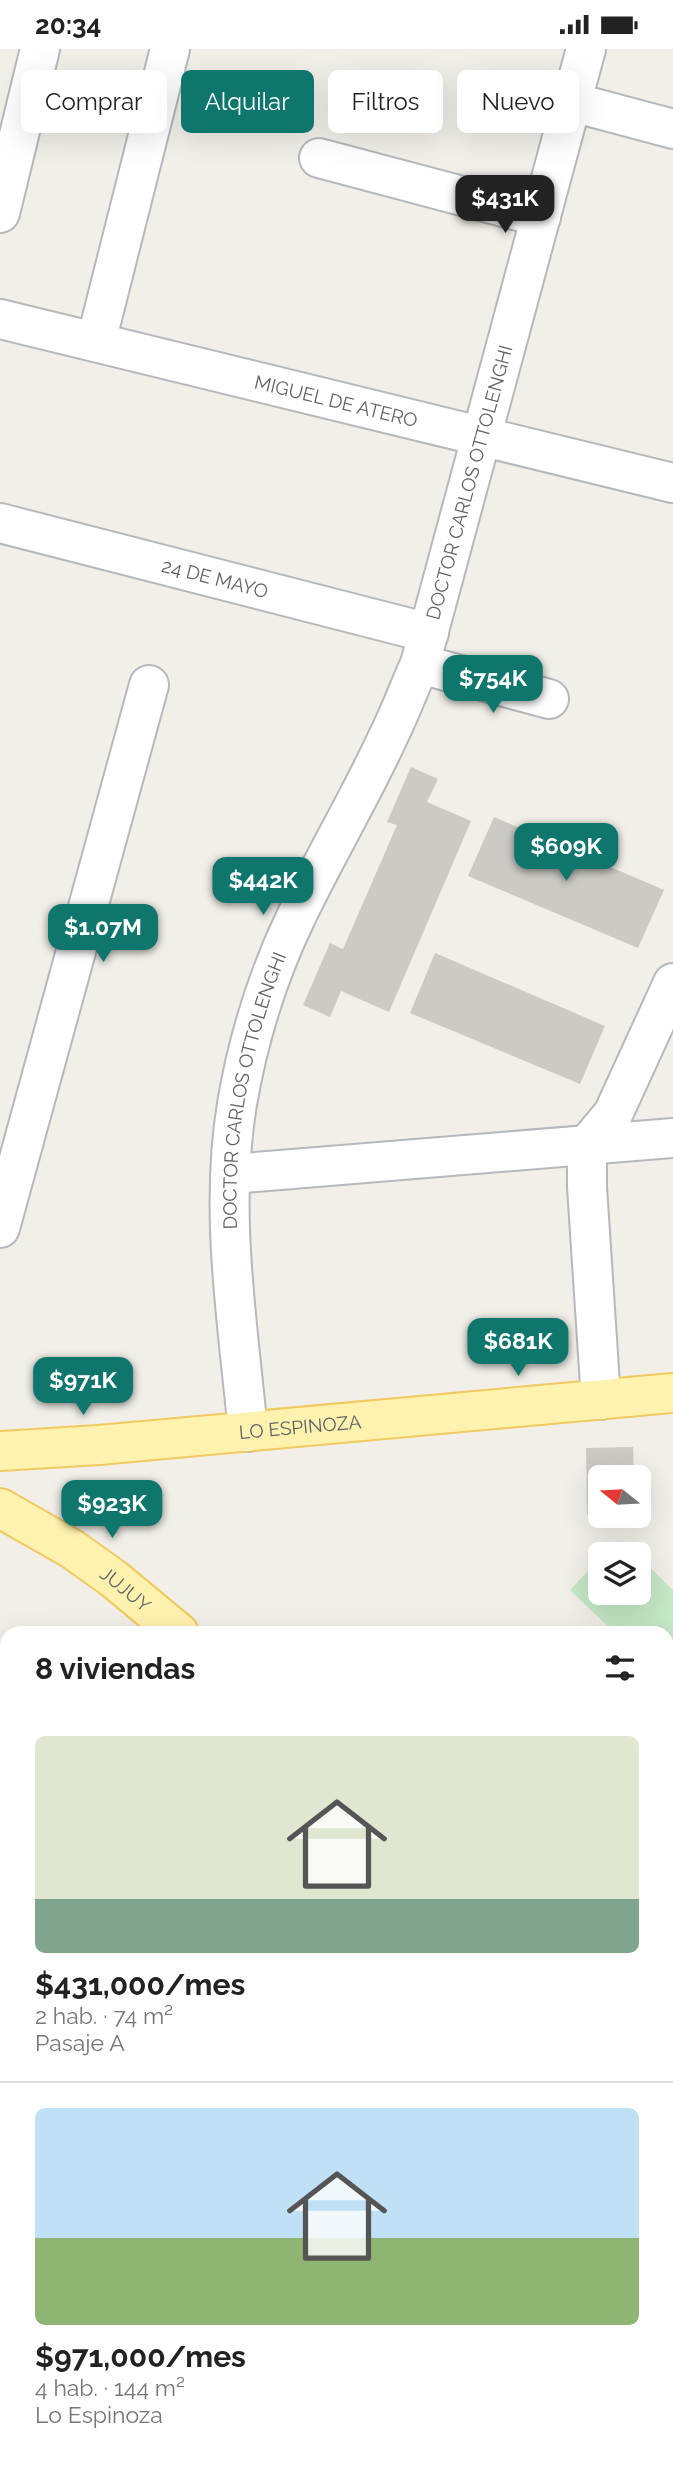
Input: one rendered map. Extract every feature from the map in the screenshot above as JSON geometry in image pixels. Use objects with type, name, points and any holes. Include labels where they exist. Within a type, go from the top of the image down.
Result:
[{"type":"main road","name":"LO ESPINOZA","points":[[0,1451],[99,1445],[673,1393]]},
{"type":"main road","name":"JUJUY","points":[[0,1508],[72,1549],[114,1579],[171,1626]]},
{"type":"street","points":[[0,213],[40,49]]},
{"type":"street","points":[[96,342],[170,49]]},
{"type":"street","name":"DOCTOR CARLOS OTTOLENGHI","points":[[579,76],[586,49]]},
{"type":"street","points":[[579,104],[673,129]]},
{"type":"street","name":"DOCTOR CARLOS OTTOLENGHI","points":[[248,1432],[233,1268],[231,1174],[237,1106],[245,1067],[262,1002],[277,959],[388,738],[424,649],[564,133]]},
{"type":"street","points":[[319,158],[541,218]]},
{"type":"street","name":"MIGUEL DE ATERO","points":[[0,319],[673,483]]},
{"type":"street","name":"24 DE MAYO","points":[[0,523],[424,649],[549,699]]},
{"type":"street","points":[[0,1228],[149,685]]},
{"type":"street","points":[[601,1400],[587,1187],[587,1145],[613,1114],[673,983]]},
{"type":"street","points":[[231,1174],[673,1137]]},
{"type":"green space","points":[[651,1569],[673,1590],[673,1626],[608,1626],[570,1590],[588,1571],[588,1605],[651,1605]]},
{"type":"building","points":[[411,767],[438,779],[427,802],[471,821],[389,1012],[341,991],[330,1017],[303,1005],[330,943],[343,949],[397,825],[387,822]]},
{"type":"building","points":[[494,817],[664,890],[638,948],[468,876]]},
{"type":"building","points":[[435,953],[605,1026],[580,1084],[410,1013]]},
{"type":"building","points":[[633,1447],[634,1465],[588,1465],[587,1514],[586,1448]]}]
